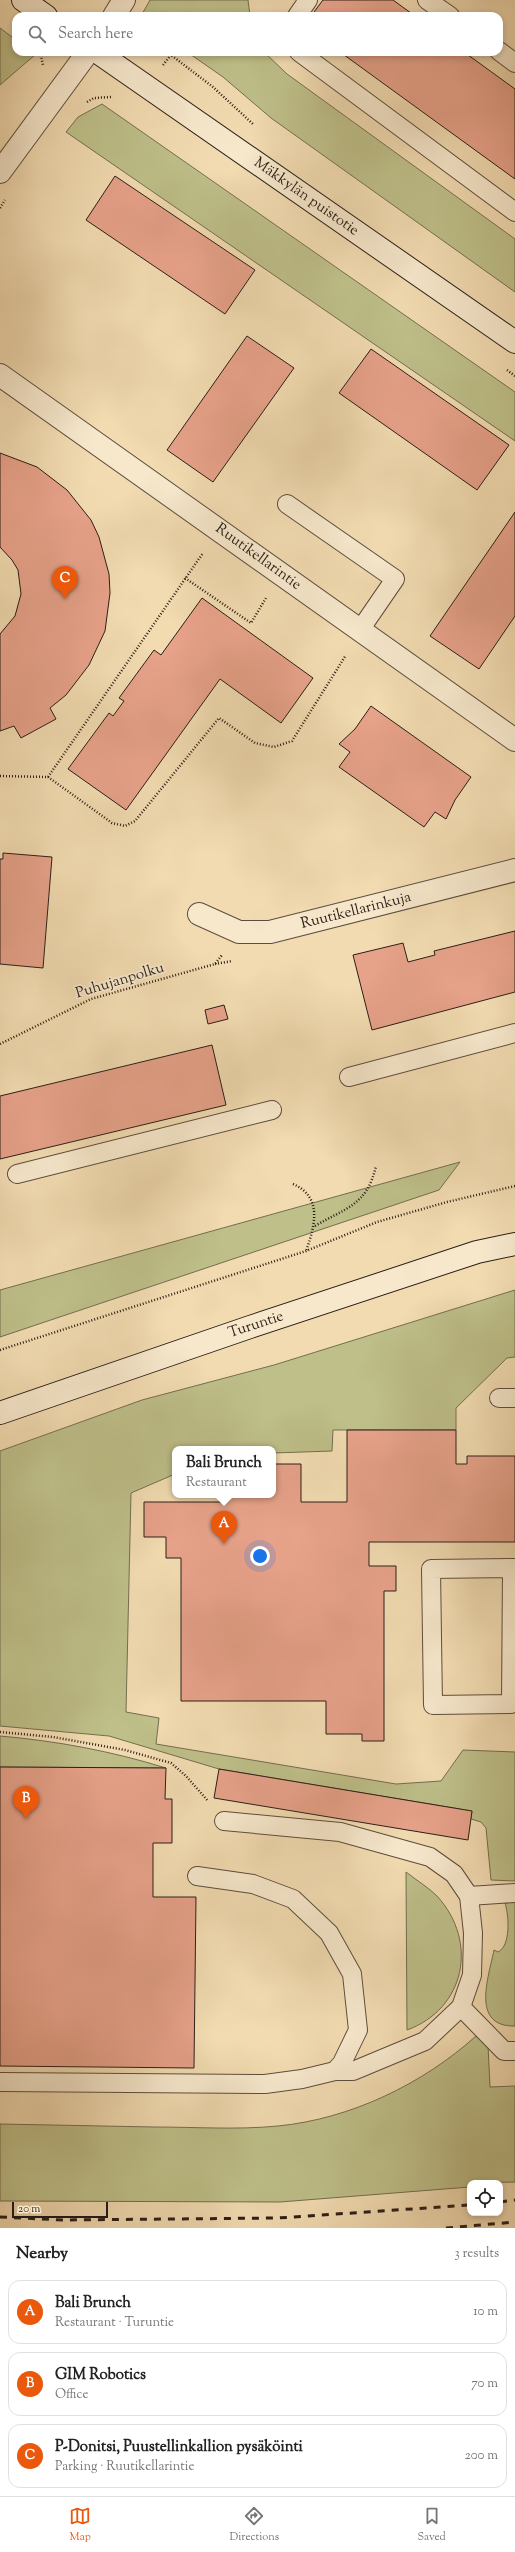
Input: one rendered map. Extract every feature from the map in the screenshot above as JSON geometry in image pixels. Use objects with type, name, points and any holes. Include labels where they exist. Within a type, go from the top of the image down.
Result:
[{"type":"street","points":[[23,0],[40,12]]},
{"type":"street","points":[[116,12],[124,0]]},
{"type":"street","points":[[0,172],[85,56]]},
{"type":"street","name":"Mäkkylän puistotie","points":[[103,56],[515,342]]},
{"type":"street","name":"Ruutikellarintie","points":[[0,375],[515,740]]},
{"type":"street","name":"Ruutikellarinkuja","points":[[199,914],[239,932],[270,932],[515,870]]},
{"type":"street","name":"Turuntie","points":[[0,1413],[250,1327],[477,1252],[515,1244]]},
{"type":"lane","points":[[300,12],[308,0]]},
{"type":"lane","points":[[427,0],[444,12]]},
{"type":"lane","points":[[503,54],[515,63]]},
{"type":"lane","points":[[304,56],[515,212]]},
{"type":"lane","points":[[287,504],[395,579],[360,630]]},
{"type":"lane","points":[[349,1077],[515,1033]]},
{"type":"lane","points":[[17,1174],[272,1110]]},
{"type":"lane","points":[[514,1568],[511,1704],[432,1705],[431,1569],[514,1568]]},
{"type":"lane","points":[[0,2082],[265,2084],[302,2079],[335,2071],[353,2072],[425,2041],[461,2007],[472,1975],[473,1934],[469,1896],[454,1874],[430,1857],[340,1832],[224,1821]]},
{"type":"lane","points":[[197,1876],[253,1884],[293,1899],[329,1934],[352,1974],[358,2030],[342,2063],[335,2071]]},
{"type":"lane","points":[[469,1896],[515,1893]]},
{"type":"lane","points":[[461,2007],[504,2051],[515,2051]]},
{"type":"path","points":[[48,777],[207,546]]},
{"type":"path","points":[[185,578],[251,622],[267,597]]},
{"type":"path","points":[[0,776],[48,777],[112,823],[125,826],[135,821],[219,718],[255,743],[274,747],[292,741],[348,652]]},
{"type":"path","name":"Puhujanpolku","points":[[0,1044],[91,999],[215,964],[239,932]]},
{"type":"path","points":[[315,1226],[337,1216],[365,1193],[374,1178],[376,1166]]},
{"type":"path","points":[[292,1184],[303,1189],[314,1205],[315,1226],[306,1251]]},
{"type":"path","points":[[0,1350],[306,1251],[377,1222],[447,1202],[515,1186]]},
{"type":"path","points":[[0,1732],[53,1737],[110,1747],[171,1763],[186,1776],[224,1821]]},
{"type":"green space","points":[[150,0],[248,0],[250,12],[143,12]]},
{"type":"green space","points":[[0,28],[12,37],[12,56],[34,56],[0,85]]},
{"type":"green space","points":[[193,56],[268,56],[287,74],[515,239],[515,292],[271,118],[223,77]]},
{"type":"green space","points":[[102,104],[515,392],[515,441],[66,132],[78,117]]},
{"type":"green space","points":[[460,1162],[439,1190],[0,1337],[0,1290]]},
{"type":"green space","points":[[515,1290],[515,1357],[507,1358],[456,1408],[456,1430],[333,1430],[332,1451],[276,1453],[276,1446],[172,1446],[172,1475],[131,1493],[126,1712],[159,1718],[156,1744],[396,1784],[441,1781],[463,1750],[515,1752],[515,1881],[491,1880],[486,1828],[481,1822],[471,1819],[472,1811],[219,1769],[109,1736],[0,1726],[0,1451],[142,1400],[274,1365]]},
{"type":"green space","points":[[0,1736],[84,1748],[166,1768],[0,1767]]},
{"type":"green space","points":[[406,1872],[437,1896],[450,1914],[458,1933],[461,1953],[460,1972],[453,1991],[442,2007],[427,2020],[407,2030]]},
{"type":"green space","points":[[515,1902],[515,2026],[501,2024],[492,2018],[487,2009],[486,1998],[494,1950],[498,1952],[502,1949],[507,1937],[508,1922],[505,1903]]},
{"type":"green space","points":[[476,2036],[488,2045],[490,2087],[515,2086],[515,2182],[503,2182],[503,2180],[467,2180],[467,2187],[280,2202],[0,2201],[0,2124],[232,2128],[278,2126],[305,2122],[332,2116],[384,2096],[409,2084],[455,2053]]},
{"type":"building","points":[[323,0],[393,0],[410,12],[314,12]]},
{"type":"building","points":[[346,56],[470,56],[515,89],[515,179]]},
{"type":"building","points":[[115,176],[255,270],[225,314],[86,220]]},
{"type":"building","points":[[247,336],[294,368],[213,482],[167,450]]},
{"type":"building","points":[[371,349],[509,445],[477,490],[339,393]]},
{"type":"building","points":[[0,453],[37,467],[67,490],[91,520],[99,537],[109,574],[110,593],[105,631],[89,665],[66,695],[50,708],[56,719],[21,738],[14,726],[0,731],[0,634],[15,616],[21,594],[18,570],[12,560],[0,547]]},
{"type":"building","points":[[515,512],[515,616],[479,669],[430,636]]},
{"type":"building","points":[[202,598],[313,678],[281,723],[220,679],[126,810],[68,769],[109,713],[113,716],[124,701],[119,698],[154,650],[161,655]]},
{"type":"building","points":[[371,706],[471,777],[455,800],[446,819],[435,812],[424,827],[339,767],[350,752],[339,744],[355,729]]},
{"type":"building","points":[[3,853],[52,857],[43,968],[0,964],[0,859],[3,859]]},
{"type":"building","points":[[515,931],[515,992],[372,1030],[353,955],[403,943],[408,962],[435,955],[434,951]]},
{"type":"building","points":[[224,1005],[228,1019],[208,1024],[205,1010]]},
{"type":"building","points":[[212,1045],[226,1105],[0,1159],[0,1096]]},
{"type":"building","points":[[347,1430],[456,1430],[456,1464],[467,1464],[467,1456],[515,1456],[515,1542],[369,1542],[369,1566],[396,1566],[396,1591],[384,1591],[384,1741],[362,1741],[362,1734],[326,1734],[326,1701],[181,1701],[181,1558],[166,1558],[166,1537],[144,1537],[144,1502],[221,1502],[221,1498],[276,1498],[276,1464],[301,1464],[301,1502],[347,1502]]},
{"type":"building","points":[[0,1767],[166,1768],[165,1799],[172,1799],[172,1843],[153,1843],[153,1897],[196,1897],[194,2068],[0,2066]]},
{"type":"building","points":[[219,1769],[472,1811],[468,1840],[214,1798]]},
{"type":"railway","points":[[503,2202],[515,2200]]},
{"type":"railway","points":[[0,2217],[63,2220],[278,2218],[467,2205]]},
{"type":"railway","points":[[446,2228],[515,2222]]},
{"type":"place","name":"P-Donitsi, Puustellinkallion pysäköinti","points":[[65,599]]},
{"type":"place","name":"Bali Brunch","points":[[224,1544]]},
{"type":"place","name":"GIM Robotics","points":[[26,1819]]}]
